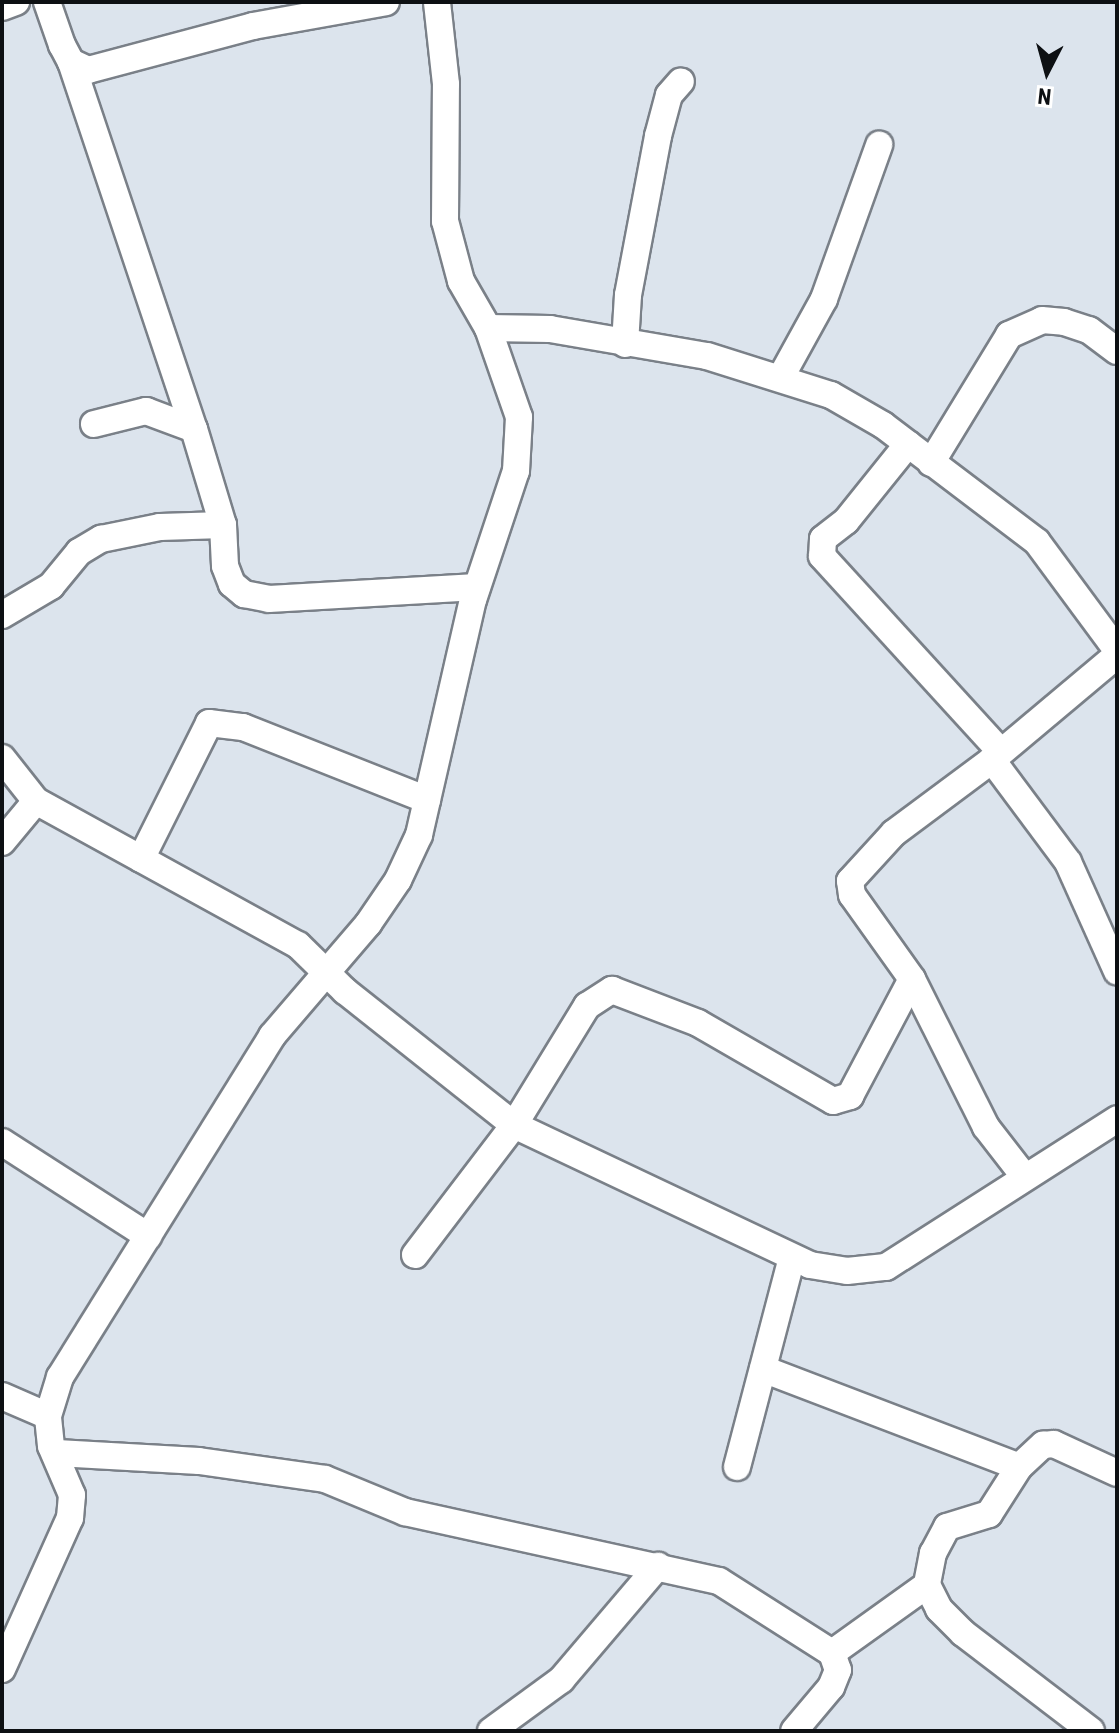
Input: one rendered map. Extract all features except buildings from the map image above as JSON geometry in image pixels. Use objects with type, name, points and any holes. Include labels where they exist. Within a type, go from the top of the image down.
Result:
[{"type":"street","points":[[2,7],[16,2]]},
{"type":"street","points":[[47,2],[71,62],[194,429],[223,525],[225,566],[232,584],[244,594],[269,599],[477,587]]},
{"type":"street","points":[[71,62],[88,70],[109,68],[253,26],[386,2]]},
{"type":"street","points":[[2,1669],[70,1518],[72,1495],[48,1416],[60,1377],[114,1283],[148,1236],[272,1036],[368,924],[398,880],[427,800],[477,587],[521,445],[519,417],[488,328],[461,281],[445,221],[446,84],[437,2]]},
{"type":"street","points":[[625,344],[628,295],[658,136],[669,95],[681,81]]},
{"type":"street","points":[[781,377],[824,299],[879,145]]},
{"type":"street","points":[[931,463],[1009,335],[1042,320],[1064,322],[1089,330],[1117,351]]},
{"type":"street","points":[[488,328],[550,329],[707,356],[831,395],[908,444],[1037,542],[1117,653],[996,756],[894,833],[852,875],[852,895],[912,979],[986,1127],[1024,1176]]},
{"type":"street","points":[[94,424],[146,411],[194,429]]},
{"type":"street","points":[[908,444],[855,511],[823,539],[822,556],[996,756],[1068,862],[1117,971]]},
{"type":"street","points":[[2,615],[51,586],[79,552],[101,539],[160,527],[223,525]]},
{"type":"street","points":[[141,859],[209,723],[243,727],[427,800]]},
{"type":"street","points":[[2,758],[36,801],[298,945],[325,971],[514,1125],[792,1258],[847,1271],[886,1267],[1117,1119]]},
{"type":"street","points":[[2,842],[36,801]]},
{"type":"street","points":[[415,1255],[514,1125],[587,1006],[612,990],[698,1023],[833,1101],[850,1096],[912,979]]},
{"type":"street","points":[[2,1142],[148,1236]]},
{"type":"street","points":[[737,1467],[792,1258]]},
{"type":"street","points":[[763,1369],[1019,1467]]},
{"type":"street","points":[[2,1396],[48,1416]]},
{"type":"street","points":[[1091,1731],[963,1633],[939,1609],[927,1585],[933,1553],[947,1527],[989,1514],[1019,1467],[1043,1445],[1054,1444],[1117,1473]]},
{"type":"street","points":[[57,1453],[199,1461],[325,1479],[405,1512],[719,1581],[832,1653],[838,1670],[808,1726]]},
{"type":"street","points":[[491,1731],[561,1680],[658,1566]]},
{"type":"street","points":[[832,1653],[927,1585]]}]
